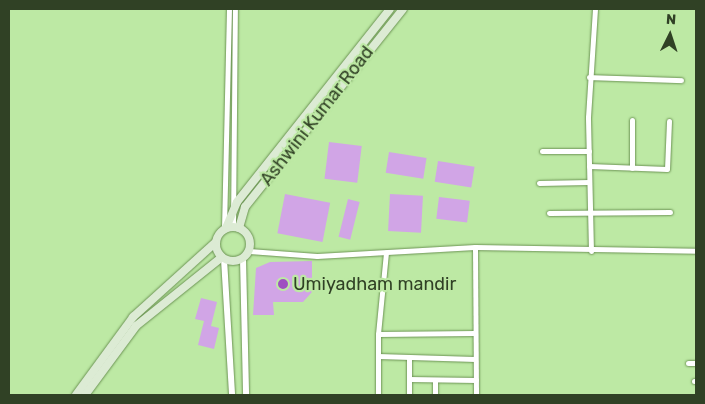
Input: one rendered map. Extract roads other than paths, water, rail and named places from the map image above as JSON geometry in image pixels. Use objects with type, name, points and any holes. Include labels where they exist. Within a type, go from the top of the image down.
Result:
[{"type":"main road","name":"Ashwini Kumar Road","points":[[230,228],[232,210],[390,9]]},
{"type":"main road","name":"Ashwini Kumar Road","points":[[230,228],[403,9]]},
{"type":"main road","points":[[76,395],[133,317],[215,244],[230,228],[250,240],[249,251],[242,258],[234,262],[223,258],[215,244]]},
{"type":"main road","points":[[85,395],[136,326],[223,258]]},
{"type":"street","points":[[230,9],[230,228]]},
{"type":"street","points":[[232,210],[235,9]]},
{"type":"street","points":[[592,251],[589,182],[589,76],[595,9]]},
{"type":"street","points":[[589,76],[681,80]]},
{"type":"street","points":[[632,120],[632,168]]},
{"type":"street","points":[[589,166],[667,169],[669,122]]},
{"type":"street","points":[[542,151],[589,151]]},
{"type":"street","points":[[539,183],[589,182]]},
{"type":"street","points":[[549,213],[670,212]]},
{"type":"street","points":[[475,247],[476,395]]},
{"type":"street","points":[[249,251],[317,256],[475,247],[592,251],[696,251]]},
{"type":"street","points":[[378,395],[378,334],[386,252]]},
{"type":"street","points":[[223,258],[232,395]]},
{"type":"street","points":[[242,258],[246,395]]},
{"type":"street","points":[[378,334],[475,333]]},
{"type":"street","points":[[378,356],[476,360]]},
{"type":"street","points":[[409,357],[409,395]]},
{"type":"street","points":[[688,363],[696,363]]},
{"type":"street","points":[[409,379],[476,380]]},
{"type":"street","points":[[435,380],[435,395]]},
{"type":"place","name":"Umiyadham mandir","points":[[283,284]]}]
